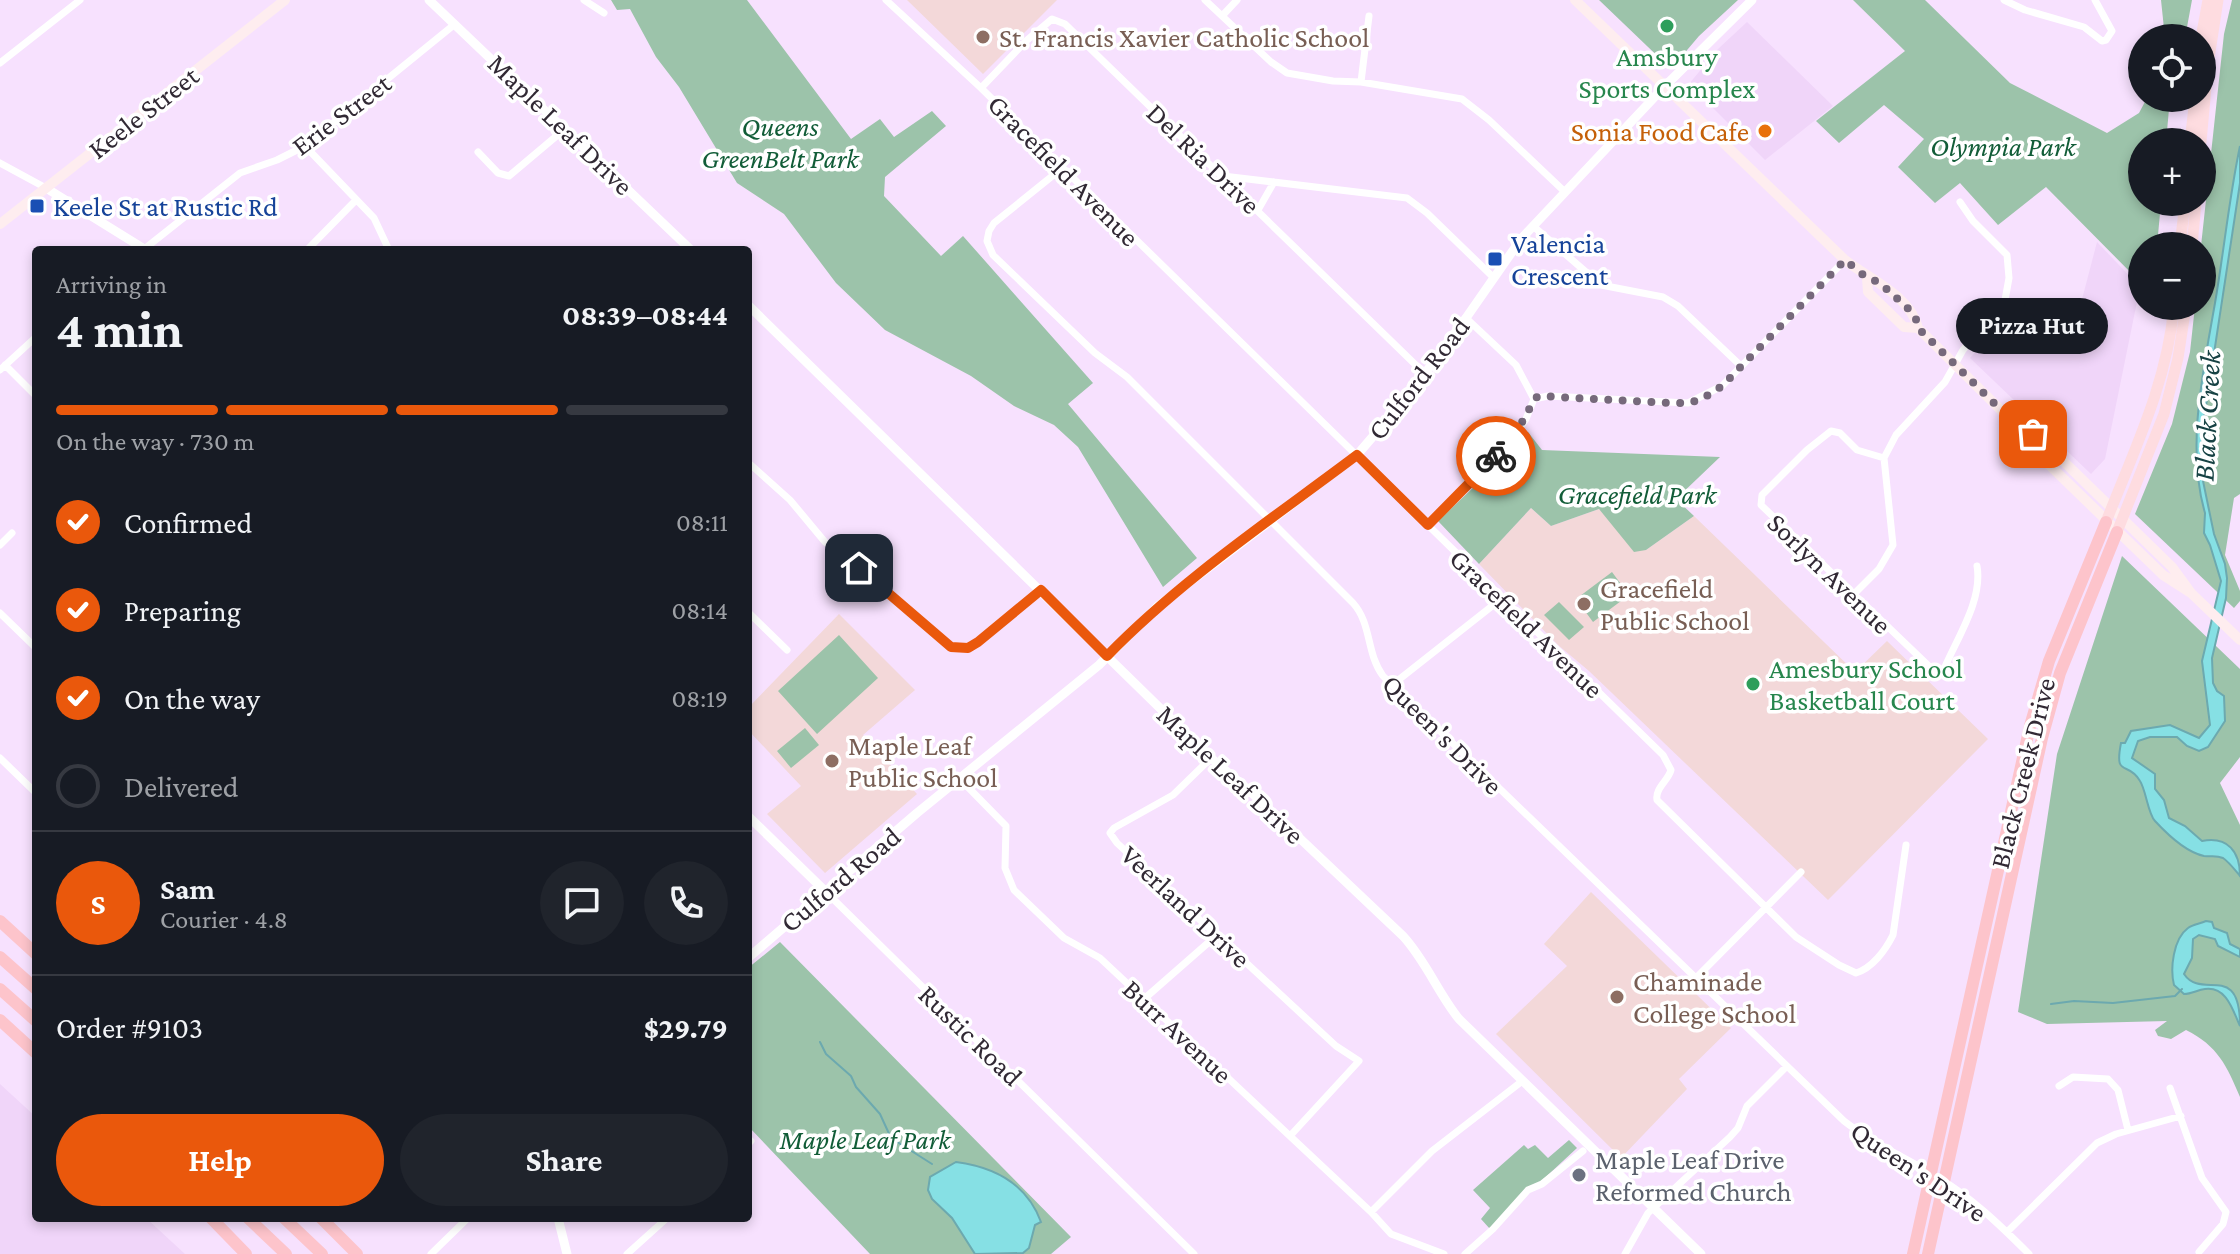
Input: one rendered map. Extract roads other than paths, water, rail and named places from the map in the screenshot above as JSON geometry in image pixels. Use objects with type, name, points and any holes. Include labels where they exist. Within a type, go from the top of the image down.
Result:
[{"type":"highway","name":"Black Creek Drive","points":[[1913,1254],[2030,726],[2049,661],[2106,522]]},
{"type":"highway","name":"Black Creek Drive","points":[[1928,1254],[2042,738],[2060,673],[2117,532]]},
{"type":"highway","points":[[0,921],[32,950]]},
{"type":"highway","points":[[0,957],[32,985]]},
{"type":"highway","points":[[0,989],[32,1017]]},
{"type":"highway","points":[[0,1020],[32,1049]]},
{"type":"highway","points":[[215,1222],[246,1254]]},
{"type":"highway","points":[[252,1222],[286,1254]]},
{"type":"highway","points":[[288,1222],[322,1254]]},
{"type":"highway","points":[[325,1222],[357,1254]]},
{"type":"main road","name":"Keele Street","points":[[0,224],[285,0]]},
{"type":"main road","points":[[1575,0],[1845,260],[1867,278],[1879,282],[1915,315],[1918,328],[2014,423],[2026,442],[2163,575],[2191,593],[2240,640]]},
{"type":"main road","points":[[2204,24],[2208,0]]},
{"type":"main road","points":[[2202,128],[2218,0]]},
{"type":"main road","points":[[1867,278],[1868,292],[1888,312],[1904,327],[1918,328]]},
{"type":"main road","name":"Black Creek Drive","points":[[2106,522],[2165,370],[2172,320]]},
{"type":"main road","name":"Black Creek Drive","points":[[2117,532],[2164,414],[2184,320]]},
{"type":"main road","points":[[2014,423],[2055,453],[2172,567],[2191,593]]},
{"type":"street","points":[[0,63],[80,0]]},
{"type":"street","name":"Maple Leaf Drive","points":[[429,0],[687,246]]},
{"type":"street","points":[[584,0],[604,13]]},
{"type":"street","name":"Gracefield Avenue","points":[[886,0],[981,88],[1663,755],[1671,770],[1669,779],[1657,792],[1657,800],[1807,946],[1856,973],[1872,964],[1888,946],[1893,935],[1906,845]]},
{"type":"street","points":[[1205,0],[1271,62],[1287,73],[1456,97],[1469,103],[1565,192]]},
{"type":"street","points":[[1222,16],[1237,0]]},
{"type":"street","name":"Culford Road","points":[[752,955],[1051,706],[1158,606],[1357,455],[1424,373],[1533,226],[1664,87],[1752,0]]},
{"type":"street","points":[[2004,0],[2025,10],[2084,27],[2102,41],[2112,31],[2095,0]]},
{"type":"street","points":[[1361,82],[1369,16]]},
{"type":"street","name":"Del Ria Drive","points":[[981,88],[1038,30],[1052,19],[1059,21],[1072,30],[1424,373]]},
{"type":"street","name":"Erie Street","points":[[150,246],[240,173],[305,146],[455,24]]},
{"type":"street","points":[[478,152],[498,173],[509,176],[566,128]]},
{"type":"street","points":[[305,146],[374,218],[387,246]]},
{"type":"street","points":[[0,163],[139,246]]},
{"type":"street","name":"Queen's Drive","points":[[1061,169],[992,225],[987,237],[990,250],[1095,353],[1127,377],[1362,613],[1376,667],[1392,685],[1859,1133],[1955,1189],[2029,1254]]},
{"type":"street","points":[[1223,176],[1407,198],[1427,213],[1493,277]]},
{"type":"street","points":[[1258,210],[1274,182]]},
{"type":"street","points":[[311,246],[356,200]]},
{"type":"street","points":[[1853,595],[1879,569],[1893,545],[1884,458],[1896,435],[1945,382],[1963,350],[2002,306],[2008,293],[2007,255],[1973,221],[1960,202]]},
{"type":"street","points":[[1533,226],[1601,285],[1663,297],[1678,306],[1741,366]]},
{"type":"street","points":[[1534,399],[1548,396],[1688,403],[1719,389],[1845,260]]},
{"type":"street","points":[[1888,312],[1898,299]]},
{"type":"street","name":"Maple Leaf Drive","points":[[752,309],[1211,758],[1403,936],[1459,1019],[1701,1254]]},
{"type":"street","points":[[1428,525],[1515,435],[1534,399],[1516,365],[1466,318]]},
{"type":"street","points":[[32,341],[2,368],[32,393]]},
{"type":"street","name":"Sorlyn Avenue","points":[[1884,458],[1857,450],[1840,433],[1831,431],[1762,495],[1760,501],[1763,509],[1934,671],[1944,669],[1976,594],[1977,566]]},
{"type":"street","points":[[752,466],[790,500],[825,542],[881,585],[951,647],[968,648],[978,642],[1041,590]]},
{"type":"street","points":[[0,545],[12,533]]},
{"type":"street","points":[[1392,685],[1501,599]]},
{"type":"street","points":[[0,613],[32,644]]},
{"type":"street","points":[[752,616],[787,650]]},
{"type":"street","points":[[0,626],[7,619]]},
{"type":"street","points":[[0,758],[32,789]]},
{"type":"street","name":"Veerland Drive","points":[[1211,758],[1180,790],[1110,833],[1117,843],[1336,1046],[1359,1061],[1357,1067],[1290,1136]]},
{"type":"street","name":"Burr Avenue","points":[[960,779],[1006,826],[1005,868],[1009,882],[1018,895],[1064,938],[1100,958],[1391,1234],[1444,1254]]},
{"type":"street","name":"Rustic Road","points":[[752,820],[1194,1254]]},
{"type":"street","points":[[1696,978],[1801,872]]},
{"type":"street","points":[[1144,999],[1217,935]]},
{"type":"street","points":[[1625,1254],[1648,1213],[1730,1137],[1738,1128],[1747,1106],[1787,1066]]},
{"type":"street","points":[[2059,1086],[2073,1077],[2108,1079],[2118,1090],[2128,1130]]},
{"type":"street","points":[[1371,1212],[1432,1151],[1521,1082]]},
{"type":"street","points":[[2170,1088],[2202,1178],[2226,1212],[2223,1224],[2199,1252]]},
{"type":"street","points":[[2007,1232],[2088,1150],[2108,1137],[2181,1116]]},
{"type":"street","points":[[1465,1254],[1493,1229],[1528,1190],[1542,1184],[1583,1151]]},
{"type":"street","points":[[431,1254],[464,1222]]},
{"type":"street","points":[[559,1222],[567,1254]]},
{"type":"street","points":[[627,1254],[663,1222]]},
{"type":"waterway","points":[[2051,1004],[2074,1001],[2113,1003],[2175,996],[2182,989]]},
{"type":"waterway","points":[[820,1042],[826,1054],[851,1076],[856,1087],[880,1114],[891,1138],[932,1164]]},
{"type":"place","name":"Amsbury Sports Complex","points":[[1667,26]]},
{"type":"place","name":"St. Francis Xavier Catholic School","points":[[983,37]]},
{"type":"place","name":"Sonia Food Cafe","points":[[1765,131]]},
{"type":"place","name":"Keele St at Rustic Rd","points":[[37,206]]},
{"type":"place","name":"Valencia Crescent","points":[[1495,259]]},
{"type":"place","name":"Pizza Hut","points":[[2033,434]]},
{"type":"place","name":"Gracefield Public School","points":[[1584,604]]},
{"type":"place","name":"Amesbury School Basketball Court","points":[[1753,684]]},
{"type":"place","name":"Maple Leaf Public School","points":[[832,761]]},
{"type":"place","name":"Chaminade College School","points":[[1617,997]]},
{"type":"place","name":"Maple Leaf Drive Reformed Church","points":[[1579,1175]]},
{"type":"park label","name":"Queens GreenBelt Park","points":[[780,142]]},
{"type":"park label","name":"Olympia Park","points":[[2003,146]]},
{"type":"park label","name":"Gracefield Park","points":[[1637,494]]},
{"type":"park label","name":"Maple Leaf Park","points":[[865,1139]]},
{"type":"water label","name":"Black Creek","points":[[2207,416]]}]
